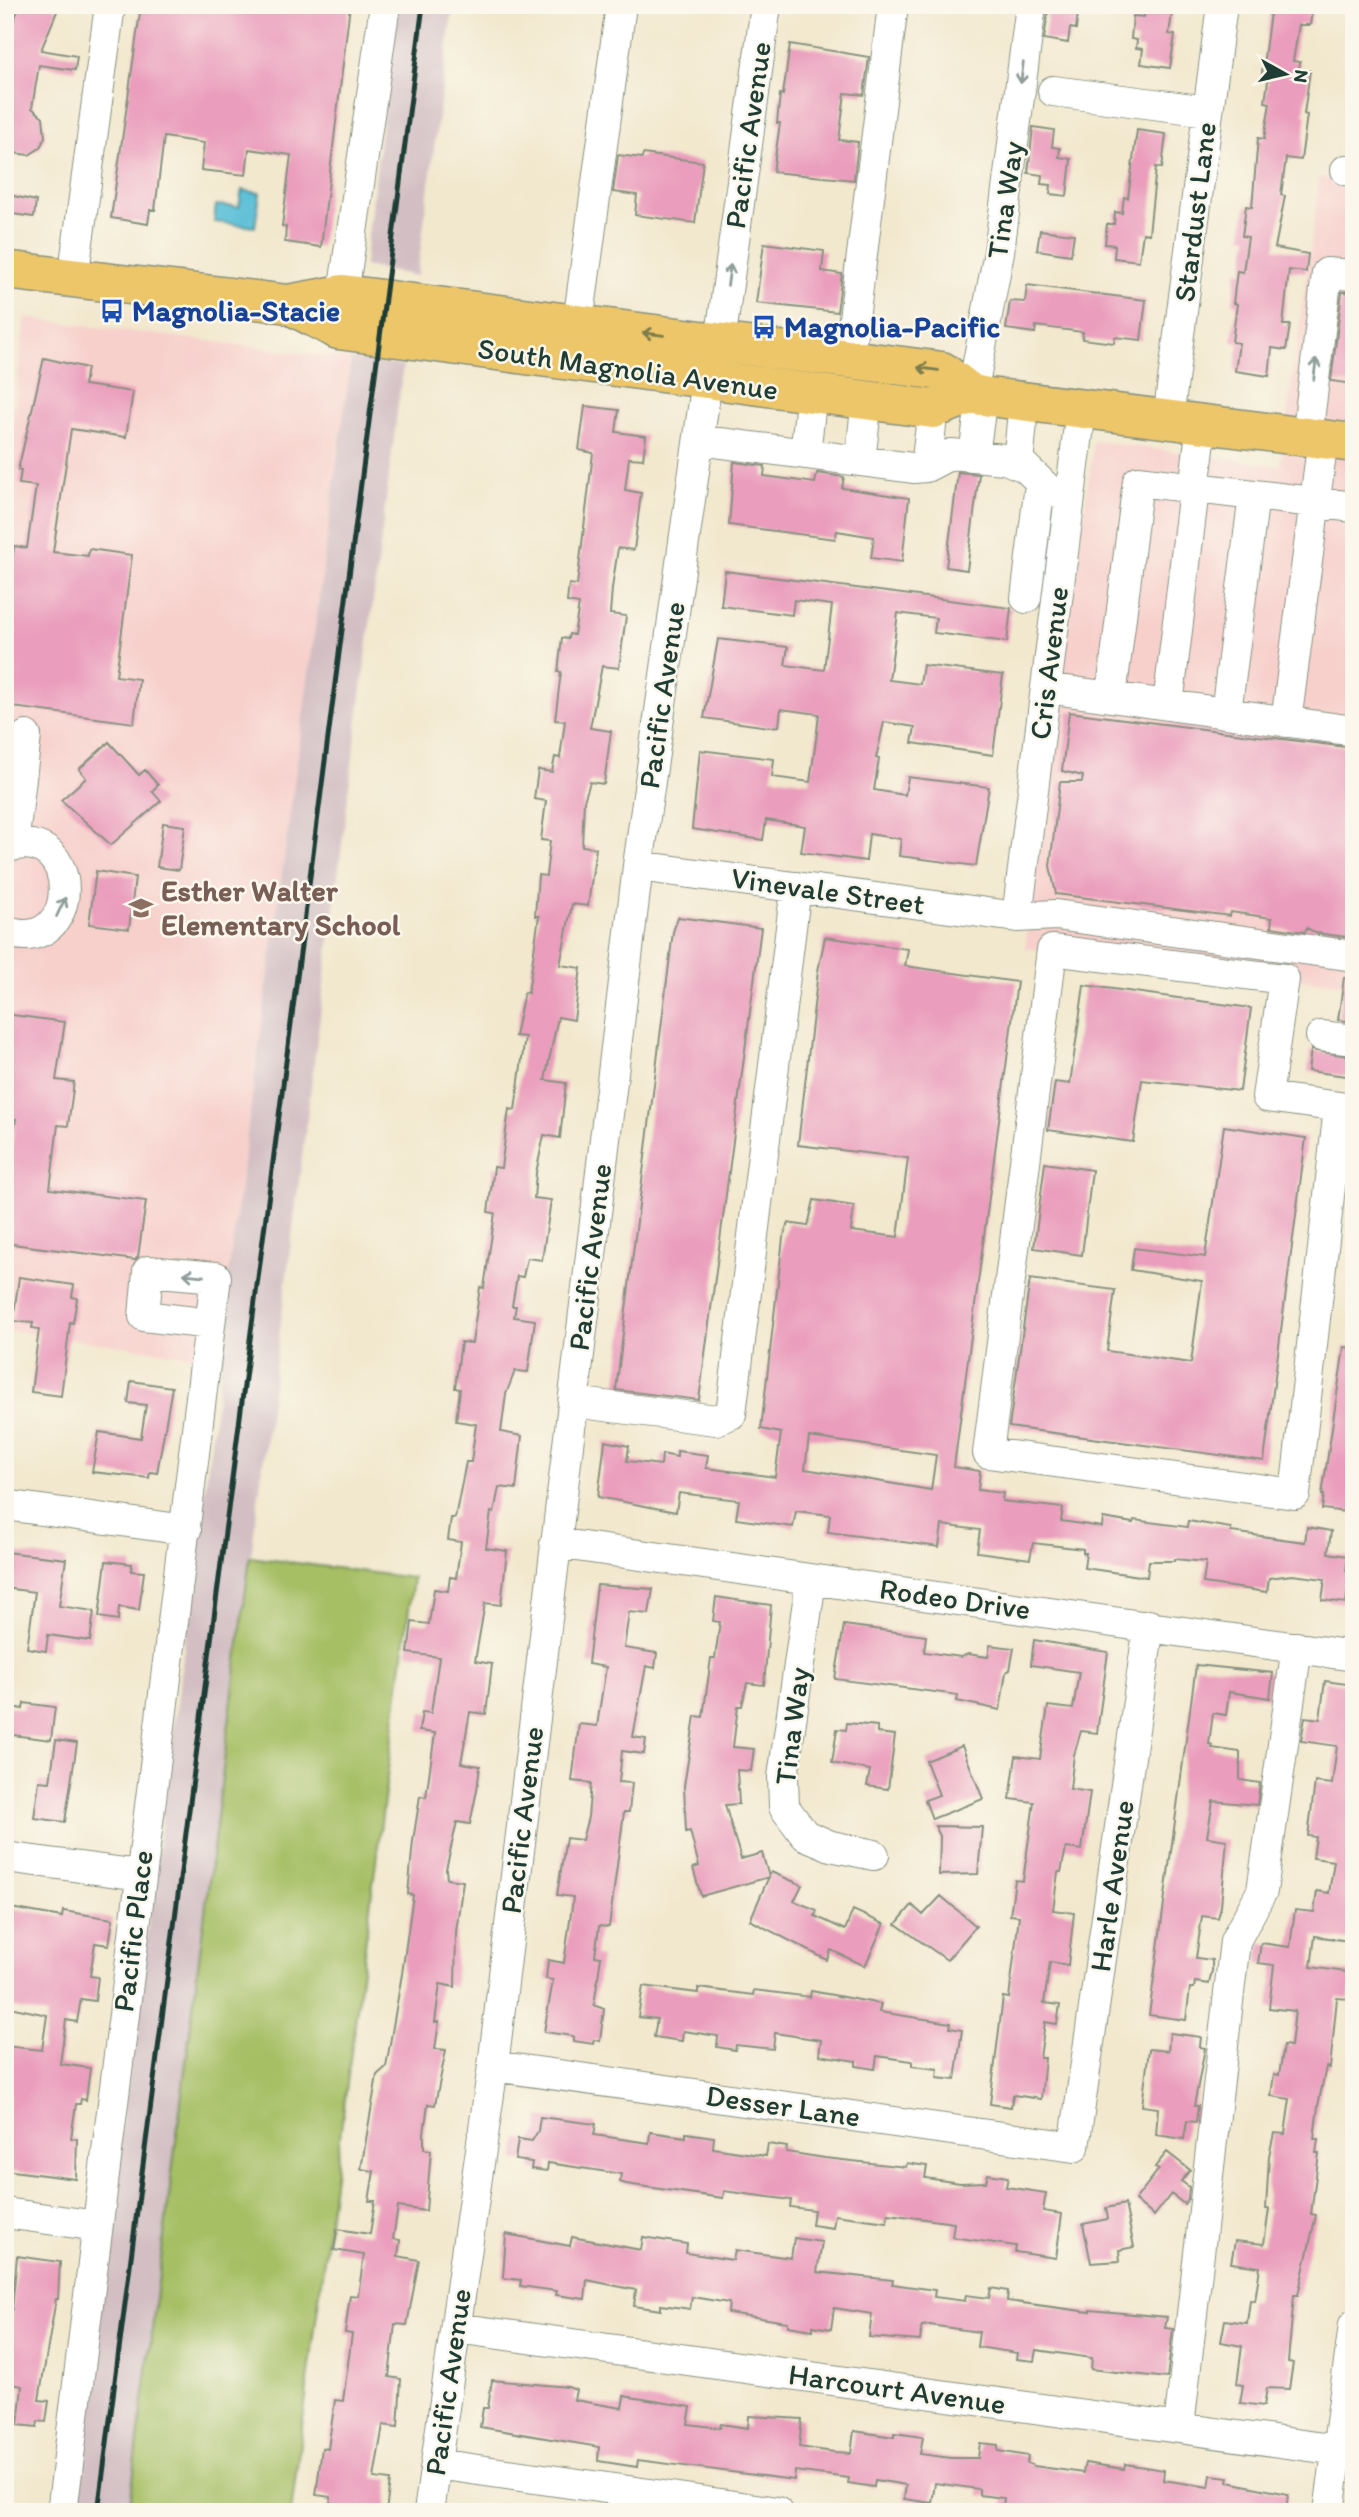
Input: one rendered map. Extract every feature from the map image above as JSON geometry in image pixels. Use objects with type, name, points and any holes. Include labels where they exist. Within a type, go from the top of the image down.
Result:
[{"type":"main road","name":"South Magnolia Avenue","points":[[5,270],[288,304],[343,294],[578,323],[942,371],[977,395],[1328,440]]},
{"type":"main road","name":"South Magnolia Avenue","points":[[288,304],[338,330],[707,380],[933,409],[977,395]]},
{"type":"street","points":[[73,279],[110,5]]},
{"type":"street","points":[[343,294],[384,5]]},
{"type":"street","points":[[578,323],[621,5]]},
{"type":"street","name":"Pacific Avenue","points":[[429,2512],[493,2066],[638,866],[707,380],[720,343],[766,5]]},
{"type":"street","points":[[849,359],[893,5]]},
{"type":"street","name":"Tina Way","points":[[974,455],[977,395],[999,252],[1031,5]]},
{"type":"street","name":"Stardust Lane","points":[[1168,705],[1194,488],[1185,421],[1208,111],[1222,5]]},
{"type":"street","points":[[1053,90],[1208,111]]},
{"type":"street","points":[[1286,722],[1315,502],[1328,440],[1340,274]]},
{"type":"street","points":[[805,454],[811,393]]},
{"type":"street","points":[[860,461],[867,400]]},
{"type":"street","points":[[1018,463],[1024,402]]},
{"type":"street","points":[[926,467],[933,409]]},
{"type":"street","name":"Cris Avenue","points":[[1017,917],[1082,410]]},
{"type":"street","points":[[699,440],[913,468],[926,467],[951,454],[974,455],[1018,463],[1050,491],[1070,496]]},
{"type":"street","points":[[1111,697],[1138,481],[1354,507]]},
{"type":"street","points":[[1026,598],[1040,484]]},
{"type":"street","points":[[1226,713],[1254,495]]},
{"type":"street","points":[[1030,560],[1062,564]]},
{"type":"street","points":[[1046,688],[1354,731]]},
{"type":"street","points":[[5,931],[23,934],[38,931],[51,923],[61,911],[66,897],[66,883],[52,857],[41,849],[9,847],[26,736]]},
{"type":"street","name":"Vinevale Street","points":[[638,866],[1017,917],[1056,915],[1354,956]]},
{"type":"street","points":[[573,1402],[716,1420],[731,1414],[796,887]]},
{"type":"street","points":[[1017,917],[1052,950],[1284,979],[1267,1097],[1346,1108],[1295,1494],[988,1453],[1052,950]]},
{"type":"street","points":[[1321,1036],[1354,1040]]},
{"type":"street","name":"Pacific Place","points":[[62,2512],[208,1338]]},
{"type":"street","points":[[5,1505],[186,1530]]},
{"type":"street","name":"Rodeo Drive","points":[[555,1543],[1354,1656]]},
{"type":"street","name":"Tina Way","points":[[811,1580],[783,1777],[784,1807],[805,1835],[831,1846],[874,1855]]},
{"type":"street","name":"Harle Avenue","points":[[1074,2147],[1149,1625]]},
{"type":"street","points":[[1179,2427],[1235,1941],[1262,1891],[1297,1647]]},
{"type":"street","points":[[5,1857],[140,1875]]},
{"type":"street","name":"Desser Lane","points":[[493,2066],[1074,2147]]},
{"type":"street","points":[[5,2213],[97,2226]]},
{"type":"street","points":[[1337,2508],[1338,2449],[1354,2325]]},
{"type":"street","name":"Harcourt Avenue","points":[[456,2328],[1338,2449]]},
{"type":"street","points":[[436,2464],[776,2512]]},
{"type":"shaded area","points":[[397,5],[453,5],[417,276],[364,266]]},
{"type":"shaded area","points":[[1320,177],[1354,182],[1354,985],[1025,948],[1094,441],[1280,466]]},
{"type":"shaded area","name":"Esther Walter Elementary School","points":[[25,318],[351,359],[217,1359],[5,1330],[5,486]]},
{"type":"shaded area","points":[[351,359],[403,366],[129,2512],[71,2512],[222,1359],[217,1358]]},
{"type":"green space","points":[[250,1557],[413,1578],[291,2512],[129,2512]]},
{"type":"water","points":[[242,190],[260,193],[255,227],[214,222],[216,205],[239,207]]},
{"type":"building","points":[[20,5],[49,5],[58,9],[41,50],[77,56],[75,70],[39,65],[32,108],[43,117],[45,137],[40,148],[29,155],[5,152],[8,63],[5,62],[5,43]]},
{"type":"building","points":[[141,5],[350,5],[321,247],[285,242],[286,227],[282,226],[291,155],[249,149],[246,175],[201,170],[204,143],[164,137],[155,210],[150,210],[148,224],[111,218]]},
{"type":"building","points":[[1049,5],[1079,5],[1076,29],[1070,28],[1068,43],[1044,39]]},
{"type":"building","points":[[1146,5],[1173,7],[1169,34],[1175,35],[1170,68],[1141,64],[1143,49],[1136,48],[1137,40],[1131,39],[1133,16],[1144,17]]},
{"type":"building","points":[[1271,5],[1313,5],[1310,25],[1299,25],[1293,61],[1300,62],[1299,70],[1310,71],[1301,160],[1286,158],[1281,195],[1285,196],[1275,248],[1308,254],[1306,272],[1289,270],[1283,325],[1290,325],[1286,350],[1272,348],[1269,376],[1235,371],[1239,343],[1232,342],[1237,304],[1233,303],[1237,271],[1243,272],[1248,237],[1242,236],[1246,206],[1252,207],[1258,138],[1264,139],[1270,103],[1265,102],[1269,74],[1262,73]]},
{"type":"building","points":[[790,44],[869,57],[864,95],[845,93],[839,140],[858,142],[854,180],[773,172],[780,123],[777,123],[780,94],[783,95]]},
{"type":"building","points":[[1033,127],[1054,130],[1052,147],[1060,148],[1059,157],[1071,159],[1067,196],[1050,194],[1051,185],[1041,184],[1042,175],[1028,173]]},
{"type":"building","points":[[1137,130],[1166,134],[1162,168],[1156,167],[1149,234],[1143,233],[1139,261],[1114,258],[1115,245],[1105,244],[1107,224],[1114,224],[1115,212],[1122,213],[1124,197],[1128,198]]},
{"type":"building","points":[[643,154],[703,162],[695,223],[635,215],[637,195],[613,192],[618,155],[642,158]]},
{"type":"building","points":[[5,194],[36,201],[34,217],[5,213]]},
{"type":"building","points":[[1040,230],[1074,234],[1071,255],[1037,250]]},
{"type":"building","points":[[764,243],[824,251],[822,271],[842,274],[837,312],[756,303]]},
{"type":"building","points":[[1027,285],[1146,300],[1141,340],[1115,337],[1114,343],[1082,339],[1083,332],[1036,326],[1035,333],[1006,329],[1010,301],[1025,302]]},
{"type":"building","points":[[1342,292],[1354,292],[1354,384],[1331,381]]},
{"type":"building","points":[[44,358],[87,368],[84,385],[133,392],[126,437],[71,429],[53,552],[88,556],[89,549],[132,555],[116,676],[139,679],[134,723],[5,706],[9,640],[5,640],[5,615],[14,546],[27,548],[36,486],[19,484],[21,470],[18,470]]},
{"type":"building","points":[[585,406],[619,410],[616,432],[646,436],[643,459],[629,458],[625,490],[641,493],[637,526],[634,550],[618,548],[612,588],[610,614],[626,616],[619,668],[602,666],[590,728],[611,731],[604,784],[590,782],[584,801],[582,846],[596,848],[588,906],[572,904],[560,965],[581,968],[574,1020],[558,1017],[545,1080],[566,1083],[560,1138],[544,1135],[536,1173],[534,1198],[551,1200],[542,1260],[527,1258],[523,1277],[517,1276],[512,1306],[516,1306],[514,1317],[535,1320],[528,1372],[515,1371],[506,1394],[501,1432],[522,1436],[516,1489],[499,1487],[494,1513],[491,1512],[486,1548],[507,1551],[501,1605],[485,1603],[475,1661],[492,1664],[486,1714],[470,1712],[461,1763],[480,1766],[477,1790],[470,1824],[457,1822],[446,1869],[447,1879],[463,1881],[456,1932],[455,1987],[440,1984],[435,2022],[439,2022],[435,2049],[446,2050],[435,2105],[428,2104],[424,2133],[424,2149],[431,2150],[426,2211],[398,2207],[393,2239],[400,2240],[398,2256],[419,2260],[407,2325],[395,2324],[389,2377],[401,2379],[398,2427],[383,2425],[374,2478],[390,2480],[386,2512],[329,2512],[331,2497],[316,2495],[322,2448],[328,2449],[335,2400],[343,2401],[352,2334],[345,2333],[350,2295],[358,2296],[364,2255],[334,2250],[337,2229],[370,2234],[375,2201],[369,2201],[374,2171],[361,2169],[377,2075],[386,2067],[402,1974],[413,1895],[408,1894],[413,1841],[420,1796],[426,1797],[435,1733],[419,1731],[422,1712],[431,1713],[439,1657],[408,1653],[412,1622],[429,1624],[434,1589],[448,1591],[450,1577],[456,1578],[461,1542],[448,1540],[466,1462],[471,1462],[476,1424],[456,1421],[460,1389],[455,1388],[461,1342],[472,1343],[480,1287],[484,1288],[495,1213],[488,1212],[494,1167],[501,1168],[509,1109],[515,1110],[525,1037],[515,1036],[524,992],[528,993],[539,916],[535,916],[538,875],[546,876],[550,841],[541,840],[546,801],[534,799],[538,770],[552,772],[555,757],[560,758],[565,721],[555,720],[561,672],[558,672],[562,638],[568,639],[569,634],[574,635],[579,604],[567,602],[569,584],[577,585],[593,453],[579,450]]},
{"type":"building","points":[[734,462],[765,466],[764,476],[815,483],[817,473],[844,477],[842,488],[909,498],[902,562],[871,558],[874,537],[837,531],[835,539],[729,525]]},
{"type":"building","points":[[958,472],[979,474],[967,570],[946,567]]},
{"type":"building","points":[[725,571],[1011,608],[1007,642],[934,633],[936,618],[898,613],[889,680],[920,684],[923,665],[1003,675],[993,755],[912,743],[915,727],[884,722],[876,758],[879,759],[874,790],[905,795],[908,777],[989,787],[976,866],[899,856],[901,839],[869,834],[866,861],[801,852],[805,826],[766,820],[763,840],[692,829],[700,750],[774,759],[772,777],[810,782],[816,740],[819,714],[781,709],[779,726],[769,727],[704,718],[718,639],[788,647],[785,665],[824,670],[832,605],[794,600],[792,615],[721,606]]},
{"type":"building","points":[[1069,712],[1354,748],[1354,938],[1316,933],[1307,928],[1305,932],[1271,927],[1272,918],[1231,912],[1230,916],[1056,894],[1050,866],[1060,782],[1082,782],[1083,776],[1062,771]]},
{"type":"building","points":[[109,742],[139,775],[145,770],[158,785],[152,791],[161,801],[111,845],[61,800],[86,778],[79,769]]},
{"type":"building","points":[[163,823],[185,826],[179,870],[157,867]]},
{"type":"building","points":[[96,871],[135,877],[129,929],[89,924]]},
{"type":"building","points":[[678,917],[761,928],[699,1400],[616,1390],[673,932]]},
{"type":"building","points":[[825,937],[908,949],[905,966],[1017,982],[954,1467],[980,1471],[978,1490],[1003,1493],[1002,1501],[1063,1508],[1061,1521],[1102,1527],[1103,1518],[1187,1527],[1188,1521],[1231,1528],[1231,1532],[1305,1542],[1307,1527],[1331,1531],[1328,1553],[1348,1556],[1346,1571],[1351,1572],[1346,1603],[1322,1600],[1325,1579],[1292,1575],[1269,1578],[1267,1592],[1203,1583],[1206,1562],[1174,1559],[1149,1561],[1147,1577],[1084,1568],[1086,1553],[1083,1553],[1083,1549],[1033,1543],[1030,1559],[977,1552],[980,1530],[942,1525],[939,1547],[828,1532],[830,1515],[796,1511],[793,1527],[736,1519],[739,1500],[679,1493],[676,1512],[598,1497],[605,1441],[629,1446],[627,1461],[661,1465],[662,1454],[677,1457],[677,1451],[708,1455],[706,1468],[775,1477],[781,1433],[761,1429],[783,1238],[788,1223],[808,1226],[814,1200],[854,1206],[851,1231],[898,1237],[908,1158],[798,1145],[818,971]],"holes":[[[809,1437],[936,1455],[931,1490],[805,1469]]]},
{"type":"building","points":[[1344,978],[1354,978],[1354,1022],[1338,1020]]},
{"type":"building","points":[[1084,985],[1251,1008],[1240,1091],[1142,1080],[1133,1142],[1048,1130],[1055,1082],[1070,1084]]},
{"type":"building","points":[[5,1014],[65,1022],[56,1080],[74,1082],[68,1126],[58,1125],[50,1189],[146,1201],[138,1257],[135,1260],[5,1243],[5,1196],[16,1119],[5,1118]]},
{"type":"building","points":[[1311,1050],[1354,1057],[1354,1077],[1308,1071]]},
{"type":"building","points":[[1224,1126],[1306,1138],[1264,1461],[1009,1427],[1030,1279],[1115,1290],[1107,1351],[1191,1363],[1202,1281],[1131,1270],[1134,1248],[1205,1257]]},
{"type":"building","points":[[1045,1163],[1092,1170],[1082,1255],[1034,1248]]},
{"type":"building","points":[[19,1277],[74,1285],[72,1297],[77,1298],[73,1323],[70,1322],[61,1396],[31,1392],[39,1329],[32,1328],[33,1323],[13,1321]]},
{"type":"building","points":[[1344,1347],[1354,1348],[1354,1513],[1322,1509]]},
{"type":"building","points":[[131,1381],[172,1387],[157,1473],[150,1472],[149,1478],[92,1472],[99,1432],[141,1438],[146,1405],[128,1403]]},
{"type":"building","points":[[5,1552],[66,1559],[59,1606],[94,1611],[90,1641],[48,1635],[46,1651],[27,1648],[35,1592],[5,1588]]},
{"type":"building","points":[[106,1561],[132,1564],[131,1571],[144,1572],[139,1610],[119,1607],[118,1620],[99,1617]]},
{"type":"building","points":[[597,1585],[653,1589],[649,1614],[629,1612],[624,1648],[657,1653],[655,1668],[646,1666],[633,1737],[646,1739],[644,1754],[622,1751],[619,1782],[632,1783],[629,1812],[624,1812],[609,1927],[599,1926],[595,1956],[601,1957],[594,2005],[604,2009],[600,2041],[594,2040],[593,2044],[573,2041],[573,2036],[544,2032],[553,1980],[546,1979],[548,1960],[564,1963],[572,1906],[573,1897],[557,1895],[566,1838],[582,1840],[588,1817],[591,1783],[572,1781],[579,1724],[597,1726],[606,1667],[588,1664]]},
{"type":"building","points":[[716,1597],[771,1605],[764,1685],[747,1683],[742,1706],[738,1706],[733,1747],[754,1749],[751,1771],[737,1770],[739,1804],[725,1805],[741,1859],[762,1853],[769,1877],[701,1896],[693,1868],[699,1866],[690,1831],[686,1832],[684,1786],[695,1716],[703,1717],[711,1658],[715,1658],[720,1622],[713,1621]]},
{"type":"building","points":[[844,1625],[926,1636],[924,1652],[961,1657],[968,1654],[988,1657],[990,1645],[1014,1648],[1010,1670],[1006,1672],[1000,1710],[957,1701],[958,1695],[835,1679]]},
{"type":"building","points":[[1034,1640],[1108,1652],[1097,1733],[1081,1731],[1074,1755],[1070,1789],[1090,1792],[1082,1850],[1066,1848],[1061,1872],[1058,1872],[1053,1910],[1074,1913],[1068,1965],[1050,1962],[1044,2003],[1060,2005],[1057,2024],[1045,2022],[1040,2058],[1045,2058],[1041,2099],[1013,2095],[1011,2107],[990,2104],[1003,1997],[1009,1998],[1019,1916],[1010,1915],[1015,1880],[1023,1881],[1034,1802],[1010,1799],[1016,1756],[1040,1759],[1048,1706],[1073,1709],[1079,1672],[1031,1665]]},
{"type":"building","points":[[1196,1665],[1273,1673],[1270,1698],[1229,1692],[1226,1715],[1213,1713],[1209,1744],[1213,1745],[1212,1748],[1240,1752],[1240,1780],[1260,1783],[1257,1805],[1213,1801],[1207,1837],[1227,1840],[1221,1906],[1218,1918],[1202,1916],[1196,1958],[1212,1960],[1212,1971],[1209,1984],[1195,1982],[1194,1988],[1190,1988],[1186,2020],[1149,2015]]},
{"type":"building","points":[[1325,1681],[1354,1685],[1354,1910],[1349,1941],[1315,1936],[1311,1967],[1353,1973],[1349,1999],[1337,1998],[1330,2068],[1326,2067],[1318,2106],[1314,2139],[1318,2139],[1316,2153],[1319,2153],[1311,2214],[1316,2215],[1298,2295],[1294,2295],[1288,2362],[1293,2363],[1289,2389],[1267,2388],[1264,2406],[1240,2403],[1243,2385],[1237,2384],[1242,2346],[1221,2342],[1225,2320],[1247,2323],[1250,2300],[1255,2301],[1260,2267],[1231,2263],[1235,2241],[1264,2244],[1269,2209],[1266,2209],[1269,2156],[1274,2133],[1285,2134],[1290,2099],[1271,2096],[1274,2074],[1279,2075],[1284,2045],[1291,2046],[1295,2011],[1269,2008],[1274,1965],[1258,1963],[1261,1943],[1290,1947],[1295,1910],[1314,1912],[1317,1891],[1329,1893],[1334,1861],[1313,1858],[1316,1837],[1308,1836],[1315,1782],[1332,1784],[1337,1746],[1301,1741],[1305,1717],[1320,1719]]},
{"type":"building","points":[[24,1703],[55,1707],[51,1740],[5,1734],[5,1706],[23,1709]]},
{"type":"building","points":[[847,1723],[877,1726],[877,1733],[895,1735],[888,1789],[867,1786],[870,1770],[832,1763],[837,1729],[846,1730]]},
{"type":"building","points":[[56,1740],[77,1743],[65,1822],[34,1818],[39,1781],[50,1782]]},
{"type":"building","points":[[962,1746],[983,1799],[932,1819],[925,1800],[939,1795],[926,1761]]},
{"type":"building","points":[[935,1826],[982,1827],[978,1874],[939,1875],[940,1836]]},
{"type":"building","points":[[771,1872],[802,1885],[794,1901],[817,1910],[815,1916],[845,1930],[853,1910],[884,1924],[865,1966],[831,1950],[827,1960],[750,1920]]},
{"type":"building","points":[[941,1896],[976,1926],[947,1960],[896,1924],[912,1905],[923,1915]]},
{"type":"building","points":[[5,1907],[62,1917],[63,1911],[113,1919],[109,1945],[95,1943],[90,1976],[98,1977],[95,2001],[81,1999],[77,2022],[66,2020],[60,2064],[90,2068],[86,2100],[81,2099],[80,2104],[76,2104],[71,2138],[77,2139],[76,2179],[5,2170],[9,2090],[5,2090],[5,2046],[42,2050],[47,2015],[5,2006]]},
{"type":"building","points":[[643,1986],[698,1993],[698,1988],[753,1995],[754,1990],[810,1997],[811,1991],[881,2004],[879,2012],[951,2023],[950,2028],[962,2030],[955,2080],[937,2078],[938,2069],[912,2066],[912,2061],[877,2056],[875,2069],[856,2066],[856,2061],[819,2055],[821,2040],[775,2033],[773,2049],[736,2045],[735,2050],[717,2047],[718,2036],[683,2031],[682,2041],[654,2037],[657,2019],[638,2017]]},
{"type":"building","points":[[1170,2033],[1201,2037],[1200,2047],[1205,2048],[1194,2106],[1198,2106],[1196,2122],[1187,2121],[1184,2139],[1156,2135],[1158,2108],[1142,2106],[1149,2049],[1168,2051]]},
{"type":"building","points":[[540,2117],[596,2124],[594,2135],[649,2143],[650,2132],[686,2137],[686,2133],[714,2137],[713,2148],[766,2156],[768,2144],[787,2147],[786,2152],[825,2158],[906,2167],[907,2163],[927,2166],[925,2178],[960,2183],[986,2182],[988,2174],[1008,2177],[1006,2187],[1046,2193],[1043,2211],[1062,2214],[1056,2258],[1015,2252],[1016,2246],[952,2237],[954,2223],[888,2214],[887,2222],[835,2215],[833,2228],[812,2225],[814,2210],[790,2207],[791,2200],[724,2191],[723,2198],[626,2184],[620,2182],[621,2174],[548,2163],[547,2171],[531,2169],[532,2162],[515,2160],[518,2139],[532,2141],[538,2131]]},
{"type":"building","points":[[1167,2152],[1190,2170],[1181,2181],[1189,2187],[1188,2199],[1184,2204],[1171,2194],[1154,2216],[1135,2200],[1159,2169],[1155,2167]]},
{"type":"building","points":[[1125,2204],[1134,2247],[1119,2250],[1120,2261],[1091,2263],[1083,2224],[1108,2219],[1106,2208]]},
{"type":"building","points":[[506,2234],[570,2246],[572,2237],[641,2250],[643,2237],[687,2244],[686,2253],[733,2260],[735,2250],[791,2258],[794,2238],[822,2242],[817,2272],[893,2280],[892,2284],[935,2290],[934,2297],[965,2301],[966,2295],[989,2298],[991,2288],[1008,2291],[1007,2301],[1090,2312],[1167,2317],[1165,2328],[1173,2329],[1167,2378],[1091,2369],[1092,2358],[1036,2350],[1034,2361],[1016,2359],[1017,2353],[977,2347],[979,2332],[930,2325],[922,2326],[920,2341],[869,2337],[872,2314],[834,2308],[831,2329],[813,2326],[813,2330],[788,2326],[788,2322],[728,2313],[729,2303],[692,2297],[690,2309],[661,2305],[661,2310],[634,2306],[636,2290],[587,2280],[585,2299],[556,2295],[557,2291],[520,2286],[521,2280],[503,2278]]},
{"type":"building","points":[[17,2256],[60,2262],[58,2299],[39,2400],[49,2401],[46,2422],[38,2421],[37,2427],[18,2425],[22,2386],[5,2383]]},
{"type":"building","points":[[492,2380],[568,2387],[576,2390],[574,2400],[622,2408],[624,2396],[691,2407],[688,2424],[720,2428],[721,2424],[748,2428],[749,2416],[802,2419],[799,2447],[834,2452],[851,2453],[854,2431],[894,2437],[894,2433],[923,2437],[920,2454],[978,2458],[980,2443],[998,2445],[998,2451],[1028,2456],[1027,2463],[1034,2466],[1083,2473],[1085,2463],[1124,2469],[1125,2464],[1164,2470],[1163,2480],[1209,2487],[1211,2475],[1229,2477],[1228,2482],[1288,2494],[1286,2512],[1046,2512],[1003,2506],[1004,2498],[979,2495],[979,2489],[935,2483],[932,2503],[904,2499],[906,2485],[875,2480],[874,2487],[848,2483],[849,2478],[795,2471],[794,2480],[638,2460],[637,2467],[598,2461],[599,2447],[480,2427],[483,2408],[488,2408]]},
{"type":"railway","points":[[98,2512],[423,5]]},
{"type":"place","name":"Magnolia-Stacie","points":[[112,311]]},
{"type":"place","name":"Magnolia-Pacific","points":[[764,327]]},
{"type":"place","name":"Esther Walter Elementary School","points":[[141,908]]}]
